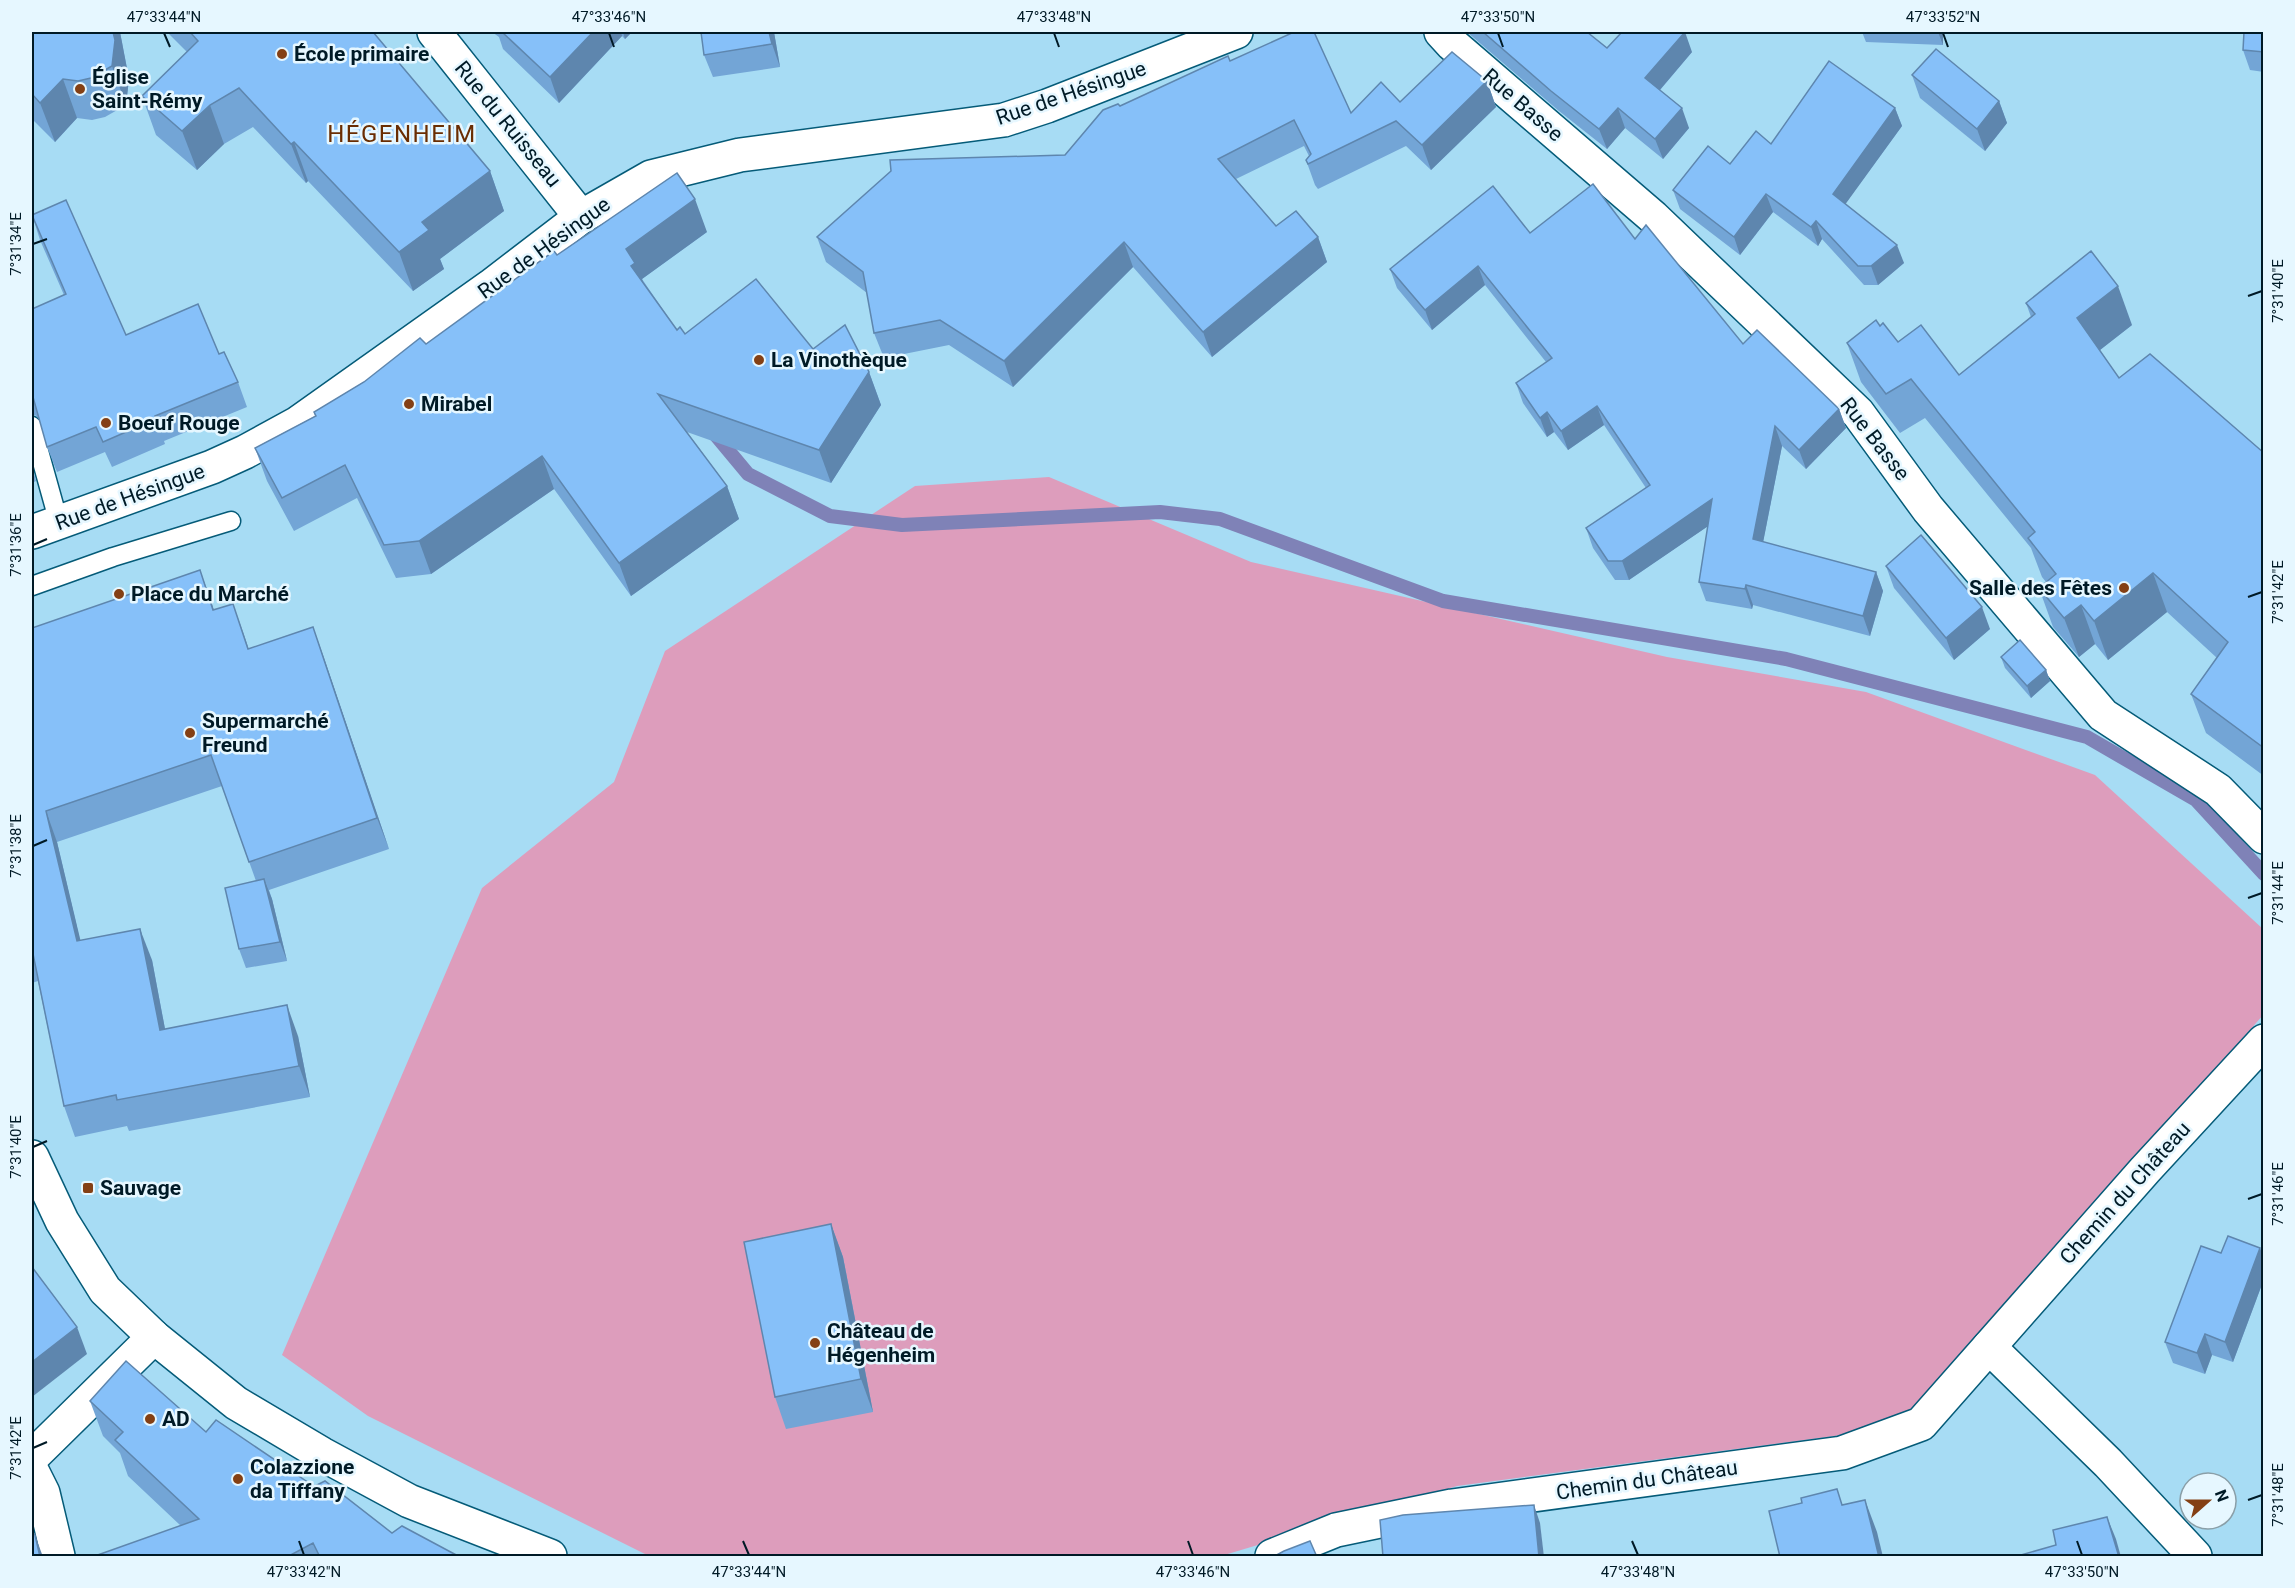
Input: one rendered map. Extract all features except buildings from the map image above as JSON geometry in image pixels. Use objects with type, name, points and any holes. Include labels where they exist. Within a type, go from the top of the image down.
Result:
[{"type":"street","name":"Rue du Ruisseau","points":[[434,32],[581,216]]},
{"type":"street","name":"Rue de Hésingue","points":[[45,528],[212,467],[298,423],[491,286],[581,216],[651,177],[740,155],[1004,120],[1047,106],[1236,32]]},
{"type":"street","name":"Rue Basse","points":[[1441,32],[1452,44],[1653,217],[1858,412],[1928,509],[2103,714],[2218,790],[2264,837]]},
{"type":"street","name":"Chemin du Château","points":[[1272,1557],[1336,1530],[1452,1506],[1842,1453],[1921,1424],[2145,1170],[2264,1041]]},
{"type":"street","points":[[32,1157],[62,1221],[105,1290],[154,1336],[236,1403],[322,1454],[409,1501],[550,1557]]},
{"type":"street","points":[[32,1457],[154,1336]]},
{"type":"street","points":[[1989,1347],[2108,1463],[2195,1557]]},
{"type":"street","points":[[32,1471],[43,1493],[58,1557]]},
{"type":"lane","points":[[32,426],[45,528]]},
{"type":"lane","points":[[32,586],[113,556],[231,521]]},
{"type":"shaded area","points":[[1049,477],[1251,562],[1667,657],[1866,692],[2095,775],[2263,929],[2264,1014],[1920,1404],[1872,1431],[1457,1486],[1221,1556],[649,1556],[368,1416],[282,1355],[482,888],[614,782],[665,651],[915,486]]},
{"type":"waterway","points":[[713,432],[748,474],[830,516],[902,525],[1160,512],[1220,519],[1443,601],[1786,659],[2087,737],[2196,800],[2264,874]]},
{"type":"place","name":"École primaire","points":[[282,54]]},
{"type":"place","name":"Église Saint-Rémy","points":[[80,89]]},
{"type":"place","name":"La Vinothèque","points":[[759,360]]},
{"type":"place","name":"Mirabel","points":[[409,404]]},
{"type":"place","name":"Boeuf Rouge","points":[[106,423]]},
{"type":"place","name":"Salle des Fêtes","points":[[2124,588]]},
{"type":"place","name":"Place du Marché","points":[[119,594]]},
{"type":"place","name":"Supermarché Freund","points":[[190,733]]},
{"type":"place","name":"Sauvage","points":[[88,1188]]},
{"type":"place","name":"Château de Hégenheim","points":[[815,1343]]},
{"type":"place","name":"AD","points":[[150,1419]]},
{"type":"place","name":"Colazzione da Tiffany","points":[[238,1479]]},
{"type":"district","name":"HÉGENHEIM","points":[[402,134]]}]
